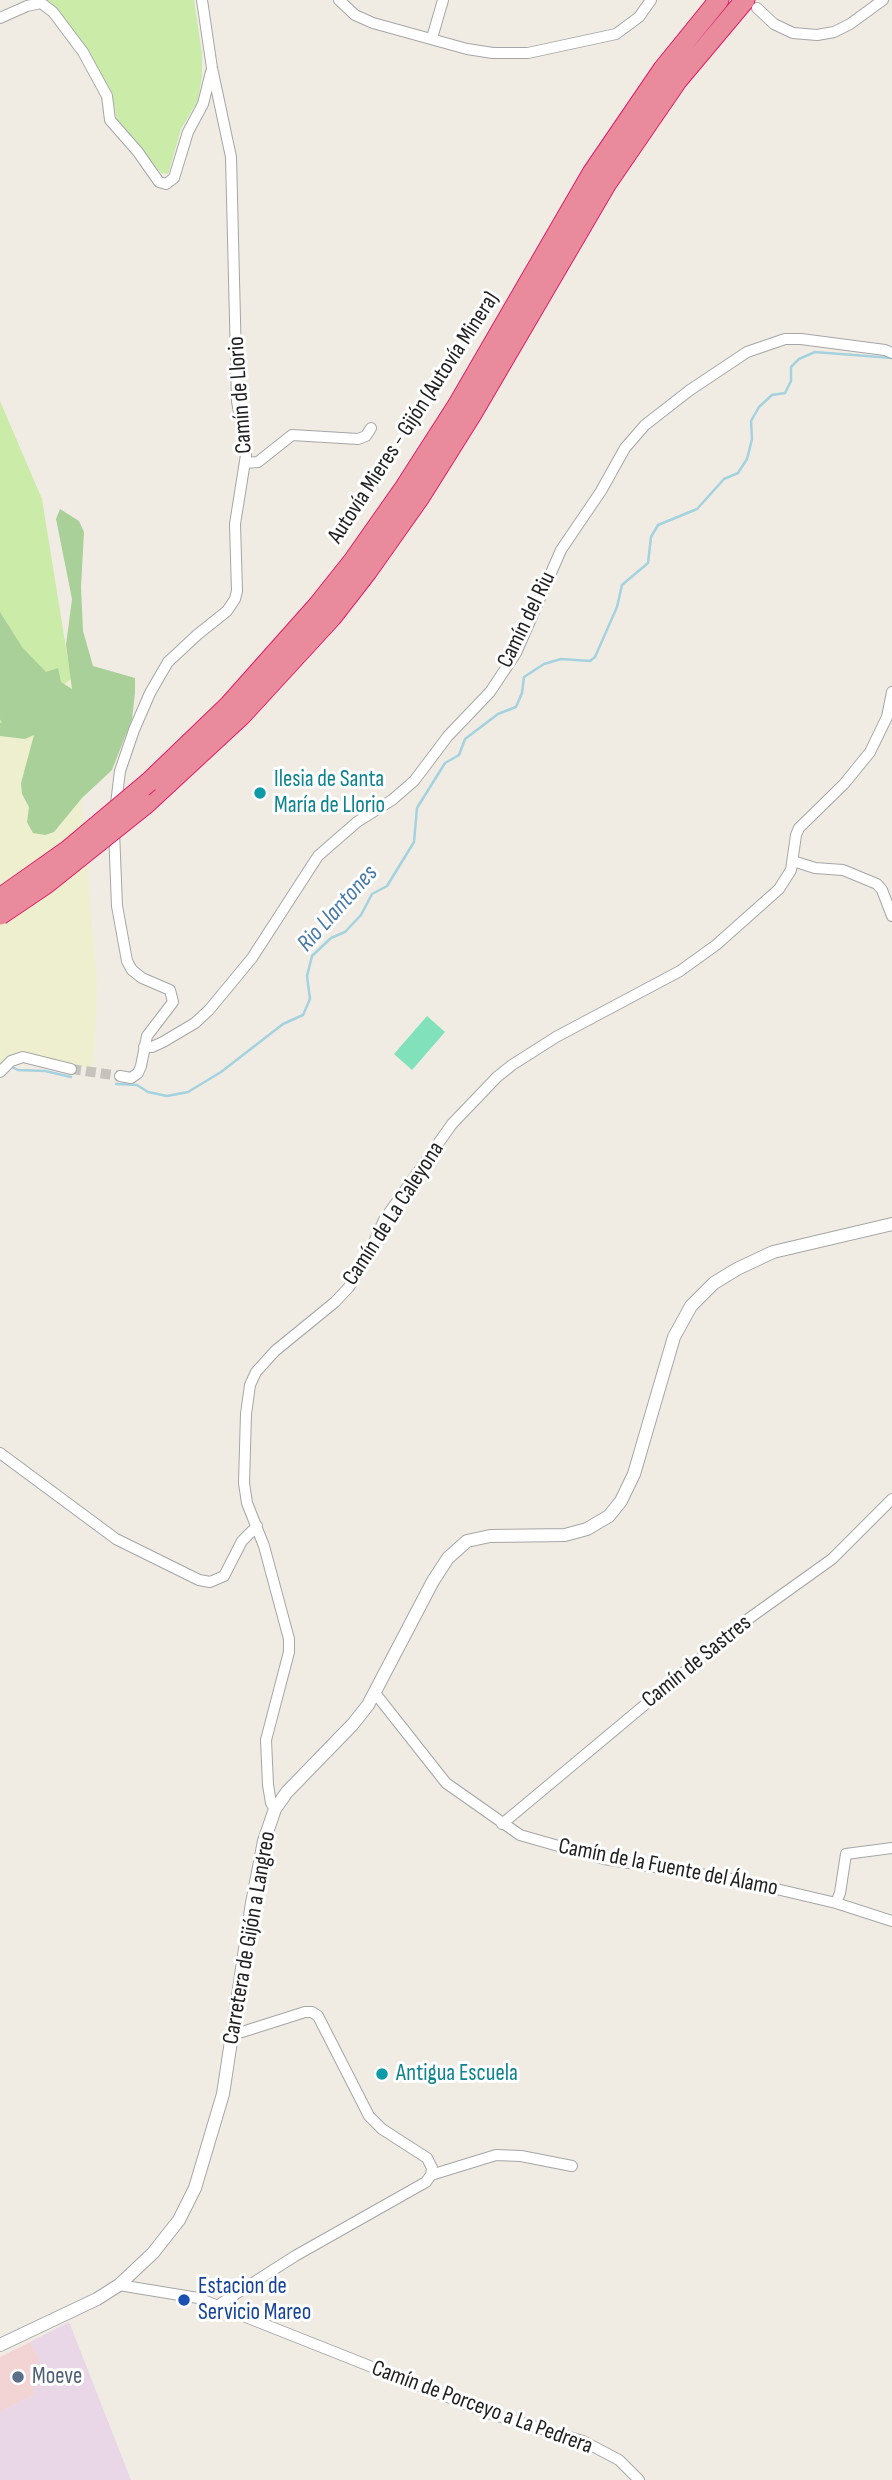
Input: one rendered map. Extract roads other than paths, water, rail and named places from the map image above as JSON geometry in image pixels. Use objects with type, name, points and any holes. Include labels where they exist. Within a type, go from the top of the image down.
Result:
[{"type":"highway","name":"Autovía Mieres - Gijón (Autovía Minera)","points":[[0,898],[68,850],[149,782],[229,705],[318,605],[405,487],[457,406],[592,173],[663,69],[719,0]]},
{"type":"highway","name":"Autovía Mieres - Gijón (Autovía Minera)","points":[[0,915],[46,884],[146,804],[242,715],[332,617],[420,497],[472,414],[607,183],[677,81],[751,4]]},
{"type":"street","name":"Camín de Llorio","points":[[120,1076],[131,1077],[138,1073],[150,1031],[173,1002],[170,990],[137,975],[127,961],[123,948],[117,906],[113,839],[115,796],[120,771],[150,693],[168,662],[227,611],[235,599],[237,504],[246,455],[237,401],[231,157],[212,68],[202,0]]},
{"type":"street","points":[[339,0],[355,15],[373,23],[467,50],[493,53],[528,53],[616,34],[639,17],[651,0]]},
{"type":"street","points":[[432,38],[443,0]]},
{"type":"street","points":[[751,4],[774,24],[793,33],[817,35],[834,32],[850,24],[883,0]]},
{"type":"street","points":[[0,18],[27,6],[41,4],[53,12],[83,52],[107,96],[110,120],[138,152],[159,182],[166,184],[174,178],[188,132],[203,104],[212,68]]},
{"type":"street","name":"Camín del Riu","points":[[144,1047],[163,1042],[195,1023],[209,1010],[251,958],[318,856],[357,822],[392,800],[414,781],[490,692],[516,653],[561,550],[601,491],[625,448],[645,425],[690,390],[747,352],[785,339],[892,352]]},
{"type":"street","points":[[245,463],[258,462],[292,435],[358,439],[366,436],[371,428]]},
{"type":"street","name":"Camín de La Caleyona","points":[[275,1810],[268,1785],[266,1740],[289,1652],[289,1639],[257,1526],[247,1503],[244,1483],[246,1414],[250,1385],[256,1372],[275,1351],[335,1302],[349,1287],[365,1262],[384,1220],[460,1113],[512,1065],[556,1037],[680,971],[716,945],[779,889],[787,878],[793,861],[799,828],[844,784],[870,752],[887,717],[892,692]]},
{"type":"street","points":[[793,861],[815,868],[843,870],[877,884],[892,916]]},
{"type":"street","points":[[6,1067],[23,1057],[71,1069]]},
{"type":"street","name":"Carretera de Gijón a Langreo","points":[[0,2345],[97,2299],[119,2285],[138,2269],[167,2237],[195,2188],[223,2094],[264,1841],[275,1810],[312,1765],[353,1724],[375,1693],[433,1581],[448,1558],[467,1541],[490,1536],[565,1535],[587,1530],[609,1516],[621,1501],[634,1474],[674,1337],[691,1306],[713,1283],[773,1252],[892,1224]]},
{"type":"street","points":[[0,1453],[116,1539],[199,1580],[210,1582],[224,1576],[242,1541],[257,1526]]},
{"type":"street","name":"Camín de Sastres","points":[[502,1824],[744,1622],[832,1559],[892,1499]]},
{"type":"street","name":"Camín de la Fuente del Álamo","points":[[375,1693],[446,1783],[502,1824],[530,1838],[604,1859],[738,1881],[836,1903],[892,1921]]},
{"type":"street","points":[[836,1903],[846,1854],[892,1848]]},
{"type":"street","points":[[232,2031],[242,2032],[305,2012],[318,2016],[369,2116],[382,2129],[427,2158],[432,2175]]},
{"type":"street","points":[[216,2306],[295,2256],[426,2182],[432,2175],[496,2155],[521,2156],[572,2166]]},
{"type":"street","name":"Camín de Porceyo a La Pedrera","points":[[119,2285],[186,2295],[488,2413],[583,2441],[619,2460],[639,2480]]},
{"type":"waterway","name":"Rio Llantones","points":[[116,1084],[137,1085],[148,1092],[167,1096],[188,1092],[221,1072],[283,1024],[303,1015],[310,999],[307,976],[312,956],[331,938],[345,932],[361,915],[372,894],[387,886],[414,842],[417,808],[445,763],[459,755],[465,739],[498,714],[516,707],[522,693],[524,677],[544,664],[561,659],[590,661],[595,657],[617,607],[622,585],[648,563],[651,537],[658,525],[697,509],[724,479],[738,473],[747,459],[752,439],[751,421],[759,407],[772,395],[785,393],[791,381],[791,367],[799,359],[815,352],[892,358]]},
{"type":"waterway","name":"Rio Llantones","points":[[10,1066],[18,1070],[45,1071],[71,1077]]},
{"type":"tunnel","points":[[71,1069],[120,1076]]},
{"type":"place","name":"Ilesia de Santa María de Llorio","points":[[260,793]]},
{"type":"place","name":"Antigua Escuela","points":[[382,2074]]},
{"type":"place","name":"Estacion de Servicio Mareo","points":[[184,2300]]},
{"type":"place","name":"Moeve","points":[[18,2377]]}]
